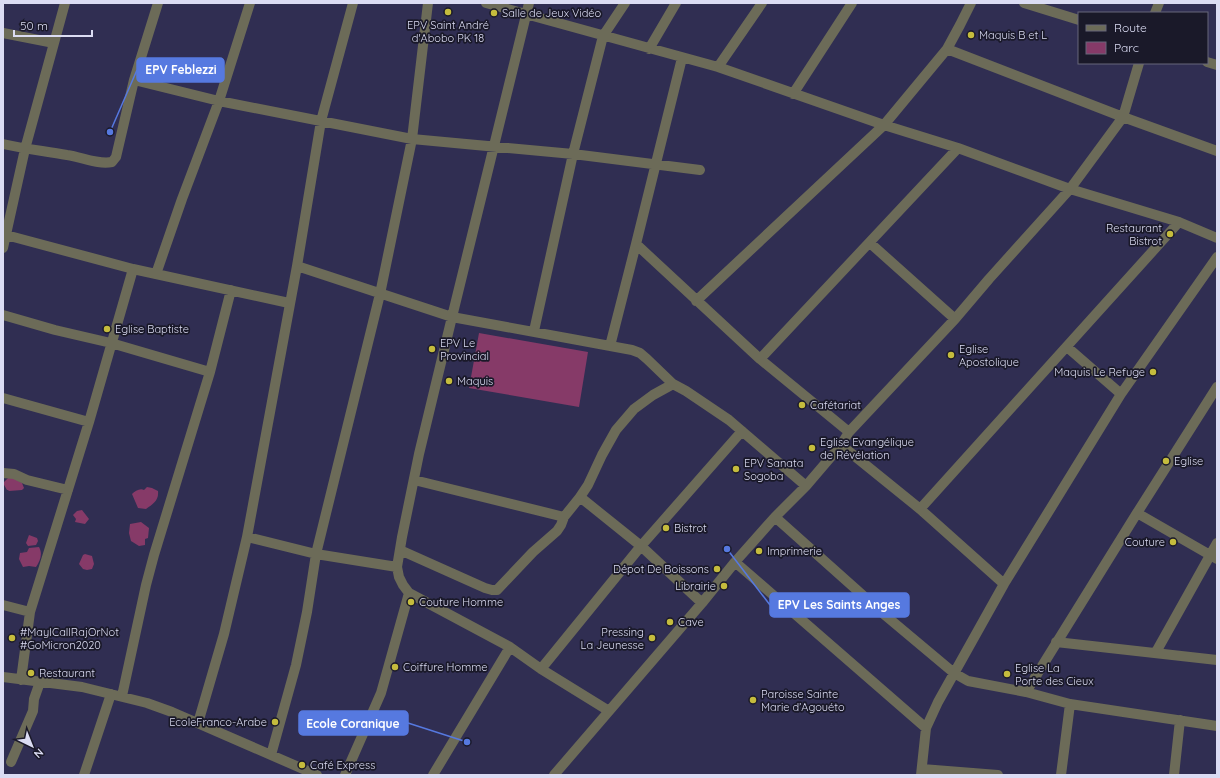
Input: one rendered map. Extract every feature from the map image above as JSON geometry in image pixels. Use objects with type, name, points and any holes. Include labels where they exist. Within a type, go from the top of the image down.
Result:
[{"type":"street","points":[[3,248],[6,235],[7,210],[65,3]]},
{"type":"street","points":[[3,144],[106,163],[112,162],[116,157],[134,80],[158,3]]},
{"type":"street","points":[[156,274],[182,199],[219,101],[250,3]]},
{"type":"street","points":[[198,723],[224,634],[247,537],[321,121],[354,3]]},
{"type":"street","points":[[271,755],[303,634],[316,554],[380,294],[412,139],[428,3]]},
{"type":"street","points":[[486,3],[718,67],[884,125],[958,148],[1070,189],[1179,222],[1217,238]]},
{"type":"street","points":[[529,3],[452,316],[414,480],[397,567],[399,577],[409,593],[510,647],[541,669],[610,711]]},
{"type":"street","points":[[534,331],[573,154],[603,36],[625,3]]},
{"type":"street","points":[[649,49],[676,3]]},
{"type":"street","points":[[718,67],[762,3]]},
{"type":"street","points":[[793,94],[852,3]]},
{"type":"street","points":[[696,301],[884,125],[947,49],[971,3]]},
{"type":"street","points":[[1024,3],[1078,20]]},
{"type":"street","points":[[3,33],[54,43]]},
{"type":"street","points":[[947,49],[1123,117],[1217,151]]},
{"type":"street","points":[[610,346],[682,58]]},
{"type":"street","points":[[554,775],[775,517],[806,486],[841,445],[849,432],[955,319],[1070,189],[1123,117],[1138,64]]},
{"type":"street","points":[[134,80],[219,101],[412,139],[573,154],[700,170]]},
{"type":"street","points":[[760,359],[870,244],[958,148]]},
{"type":"street","points":[[920,509],[1179,222]]},
{"type":"street","points":[[6,235],[133,269],[289,303]]},
{"type":"street","points":[[636,244],[760,359],[849,432]]},
{"type":"street","points":[[870,244],[955,319]]},
{"type":"street","points":[[998,775],[922,772],[926,728],[938,702],[1004,584],[1121,394],[1217,257]]},
{"type":"street","points":[[296,266],[452,316],[632,350],[640,353],[673,384],[717,411],[806,486]]},
{"type":"street","points":[[21,680],[30,612],[89,422],[133,269]]},
{"type":"street","points":[[122,696],[154,555],[210,372],[231,290]]},
{"type":"street","points":[[3,315],[55,330],[111,343],[210,372]]},
{"type":"street","points":[[1066,347],[1121,394]]},
{"type":"street","points":[[400,550],[485,588],[497,590],[557,531],[564,518],[588,485],[602,454],[616,430],[634,409],[673,384]]},
{"type":"street","points":[[1026,692],[1217,387]]},
{"type":"street","points":[[3,398],[89,422]]},
{"type":"street","points":[[541,669],[641,546],[742,431]]},
{"type":"street","points":[[841,445],[920,509],[1004,584]]},
{"type":"street","points":[[3,473],[14,474],[26,480],[68,490]]},
{"type":"street","points":[[414,480],[564,518]]},
{"type":"street","points":[[580,497],[641,546],[702,603]]},
{"type":"street","points":[[1137,513],[1213,557]]},
{"type":"street","points":[[775,517],[886,616],[954,673],[968,681],[1026,692],[1070,704],[1217,726]]},
{"type":"street","points":[[247,537],[316,554],[397,567]]},
{"type":"street","points":[[1156,652],[1213,557],[1217,543]]},
{"type":"street","points":[[736,562],[926,728]]},
{"type":"street","points":[[345,775],[381,693],[409,593]]},
{"type":"street","points":[[3,605],[30,612]]},
{"type":"street","points":[[1056,642],[1217,660]]},
{"type":"street","points":[[433,775],[510,647]]},
{"type":"street","points":[[3,677],[82,687],[122,696],[172,712],[317,775]]},
{"type":"street","points":[[12,762],[33,711],[34,699],[40,682]]},
{"type":"street","points":[[84,775],[111,694]]},
{"type":"street","points":[[1061,775],[1070,704]]},
{"type":"street","points":[[1174,775],[1180,720]]},
{"type":"green space","points":[[479,333],[588,352],[579,407],[469,388]]},
{"type":"green space","points":[[10,476],[22,483],[24,488],[22,490],[7,490],[3,483]]},
{"type":"green space","points":[[147,487],[158,491],[158,497],[153,504],[146,509],[138,508],[132,494],[141,489],[144,490]]},
{"type":"green space","points":[[82,510],[89,519],[85,524],[75,522],[76,519],[73,515],[77,511]]},
{"type":"green space","points":[[141,522],[149,528],[148,538],[145,539],[145,545],[139,546],[131,541],[129,533],[130,524]]},
{"type":"green space","points":[[29,535],[37,538],[38,541],[36,545],[28,546],[26,543]]},
{"type":"green space","points":[[39,547],[41,552],[39,562],[36,567],[23,567],[19,559],[20,553],[27,552],[29,548]]},
{"type":"green space","points":[[85,554],[92,556],[94,564],[92,569],[83,569],[79,564],[83,555]]},
{"type":"place","name":"EPV Saint André d'Abobo PK 18","points":[[448,12]]},
{"type":"place","name":"Salle de Jeux Vidéo","points":[[494,13]]},
{"type":"place","name":"Maquis B et L","points":[[971,35]]},
{"type":"place","name":"EPV Feblezzi","points":[[110,132]]},
{"type":"place","name":"Restaurant Bistrot","points":[[1170,234]]},
{"type":"place","name":"Eglise Baptiste","points":[[107,329]]},
{"type":"place","name":"EPV Le Provincial","points":[[432,349]]},
{"type":"place","name":"Eglise Apostolique","points":[[951,355]]},
{"type":"place","name":"Maquis Le Refuge","points":[[1153,372]]},
{"type":"place","name":"Maquis","points":[[449,381]]},
{"type":"place","name":"Cafétariat","points":[[802,405]]},
{"type":"place","name":"Eglise Evangélique de Révélation","points":[[812,448]]},
{"type":"place","name":"Eglise","points":[[1166,461]]},
{"type":"place","name":"EPV Sanata Sogoba","points":[[736,469]]},
{"type":"place","name":"Bistrot","points":[[666,528]]},
{"type":"place","name":"Couture","points":[[1173,542]]},
{"type":"place","name":"EPV Les Saints Anges","points":[[727,549]]},
{"type":"place","name":"Imprimerie","points":[[759,551]]},
{"type":"place","name":"Dépot De Boissons","points":[[717,569]]},
{"type":"place","name":"Librairie","points":[[724,586]]},
{"type":"place","name":"Couture Homme","points":[[411,602]]},
{"type":"place","name":"Cave","points":[[670,622]]},
{"type":"place","name":"#MayICallRajOrNot #GoMicron2020","points":[[12,638]]},
{"type":"place","name":"Pressing La Jeunesse","points":[[652,638]]},
{"type":"place","name":"Coiffure Homme","points":[[395,667]]},
{"type":"place","name":"Restaurant","points":[[31,673]]},
{"type":"place","name":"Eglise La Porte des Cieux","points":[[1007,674]]},
{"type":"place","name":"Paroisse Sainte Marie d’Agouéto","points":[[753,700]]},
{"type":"place","name":"EcoleFranco-Arabe","points":[[275,722]]},
{"type":"place","name":"Ecole Coranique","points":[[467,742]]},
{"type":"place","name":"Café Express","points":[[302,765]]}]
